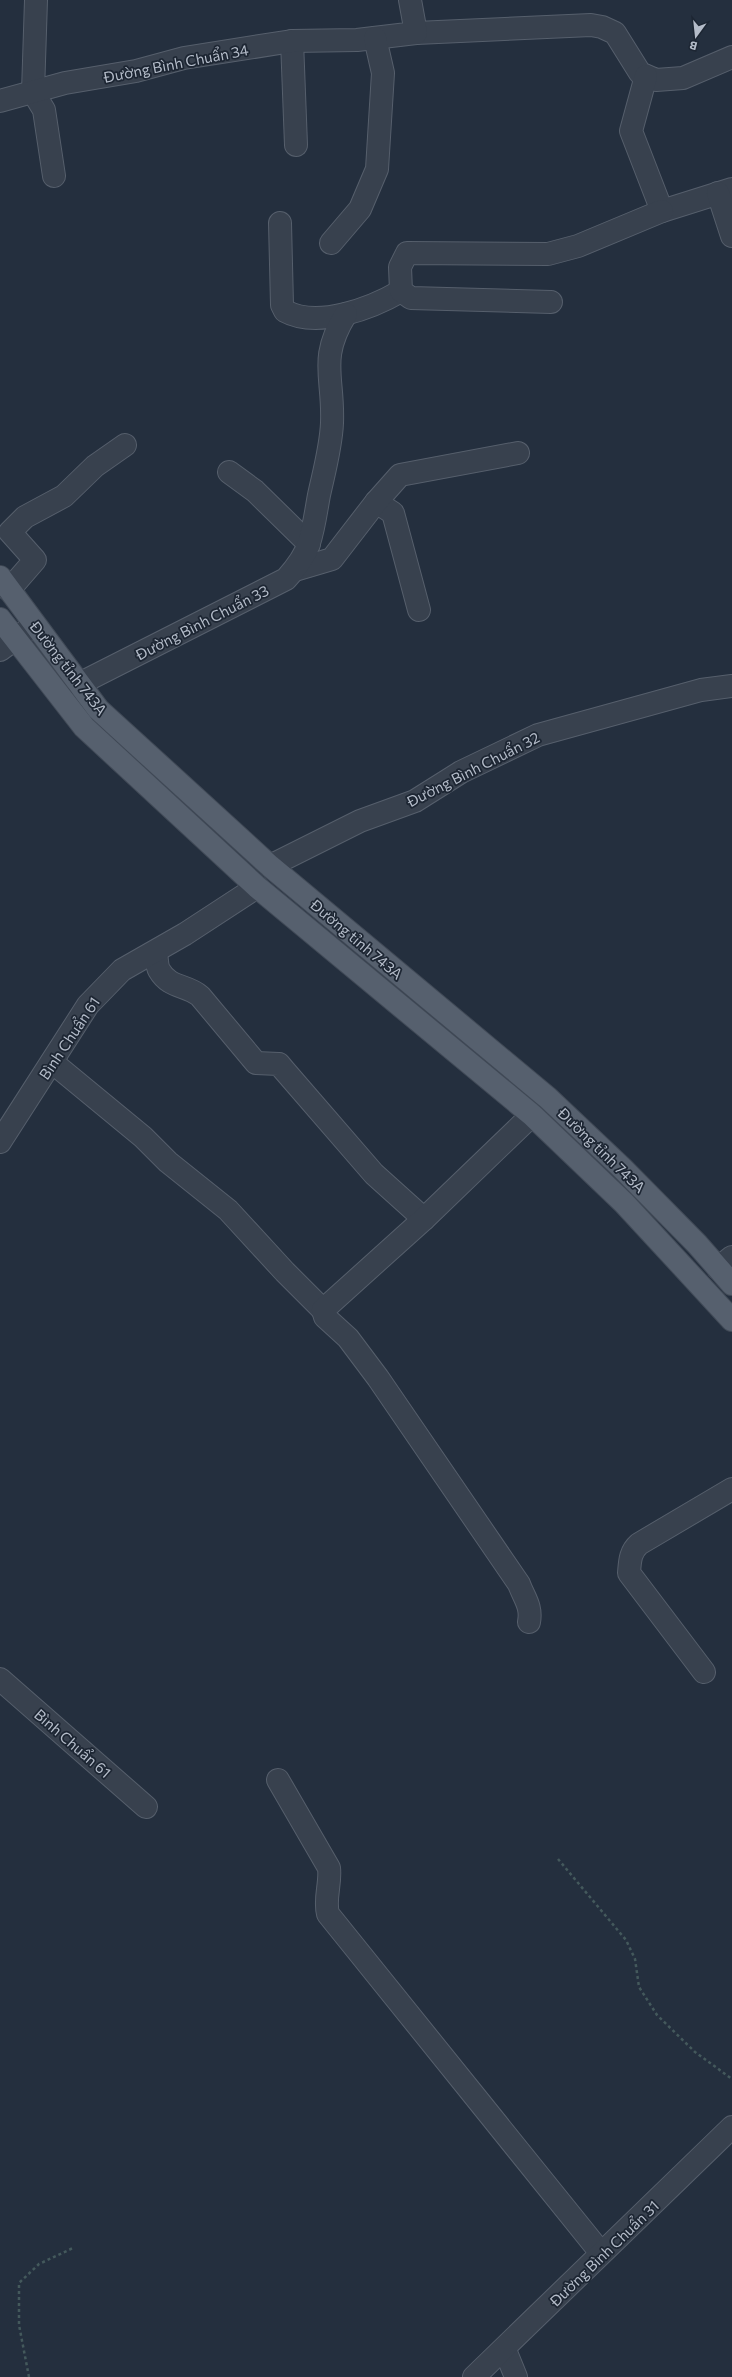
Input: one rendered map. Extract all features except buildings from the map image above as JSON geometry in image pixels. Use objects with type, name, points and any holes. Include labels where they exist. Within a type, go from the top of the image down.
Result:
[{"type":"main road","name":"Đường tỉnh 743A","points":[[5,584],[34,625],[98,709],[270,866],[548,1098],[727,1270]]},
{"type":"main road","name":"Đường tỉnh 743A","points":[[0,619],[7,645],[84,727],[257,887],[532,1115],[624,1203],[732,1320]]},
{"type":"street","points":[[36,0],[33,92],[44,110],[54,176]]},
{"type":"street","points":[[410,0],[416,33]]},
{"type":"street","name":"Đường Bình Chuẩn 34","points":[[0,101],[65,82],[136,72],[184,58],[292,41],[375,38],[416,33],[591,25],[602,27],[615,34],[640,73],[646,76]]},
{"type":"street","points":[[331,243],[360,209],[376,169],[382,73],[375,38]]},
{"type":"street","points":[[292,41],[296,145]]},
{"type":"street","points":[[662,211],[630,131],[646,76],[656,80],[683,78],[732,57]]},
{"type":"street","points":[[401,291],[400,267],[407,253],[548,254],[578,246],[662,211],[725,191],[732,236]]},
{"type":"street","points":[[280,223],[282,305],[285,311],[303,316],[346,314],[384,300],[401,291]]},
{"type":"street","points":[[401,291],[411,298],[551,302]]},
{"type":"street","name":"Đường Bình Chuẩn 33","points":[[79,684],[286,579],[295,570],[309,544],[330,445],[332,422],[328,370],[330,352],[336,331],[346,314]]},
{"type":"street","points":[[5,584],[35,560],[10,532],[25,517],[64,496],[95,466],[125,445]]},
{"type":"street","points":[[295,570],[332,559],[376,502],[400,475],[518,453]]},
{"type":"street","points":[[229,472],[255,491],[309,544]]},
{"type":"street","points":[[376,502],[393,512],[419,610]]},
{"type":"street","points":[[7,645],[34,625]]},
{"type":"street","name":"Đường Bình Chuẩn 32","points":[[270,866],[360,821],[415,801],[461,772],[538,735],[701,690],[732,686]]},
{"type":"street","name":"Bình Chuẩn 61","points":[[0,1142],[88,1005],[122,970],[185,934],[257,887]]},
{"type":"street","points":[[154,952],[158,957],[159,969],[171,984],[193,990],[200,996],[256,1063],[278,1064],[374,1174],[424,1219]]},
{"type":"street","points":[[52,1062],[143,1137],[168,1162],[228,1210],[285,1272],[323,1310],[326,1317],[348,1338],[378,1378],[519,1584],[529,1603],[529,1622]]},
{"type":"street","points":[[323,1310],[424,1219],[532,1115]]},
{"type":"street","points":[[704,1672],[629,1573],[630,1560],[632,1551],[639,1544],[732,1489]]},
{"type":"street","name":"Bình Chuẩn 61","points":[[0,1679],[146,1807]]},
{"type":"street","points":[[278,1780],[329,1868],[331,1883],[326,1907],[328,1914],[601,2253]]},
{"type":"street","name":"Đường Bình Chuẩn 31","points":[[474,2377],[505,2350],[601,2253],[732,2127]]},
{"type":"street","points":[[505,2350],[516,2377]]},
{"type":"path","points":[[558,1860],[626,1940],[635,1959],[639,1987],[657,2015],[695,2052],[732,2079]]},
{"type":"path","points":[[29,2377],[19,2326],[19,2283],[39,2264],[73,2248]]}]
